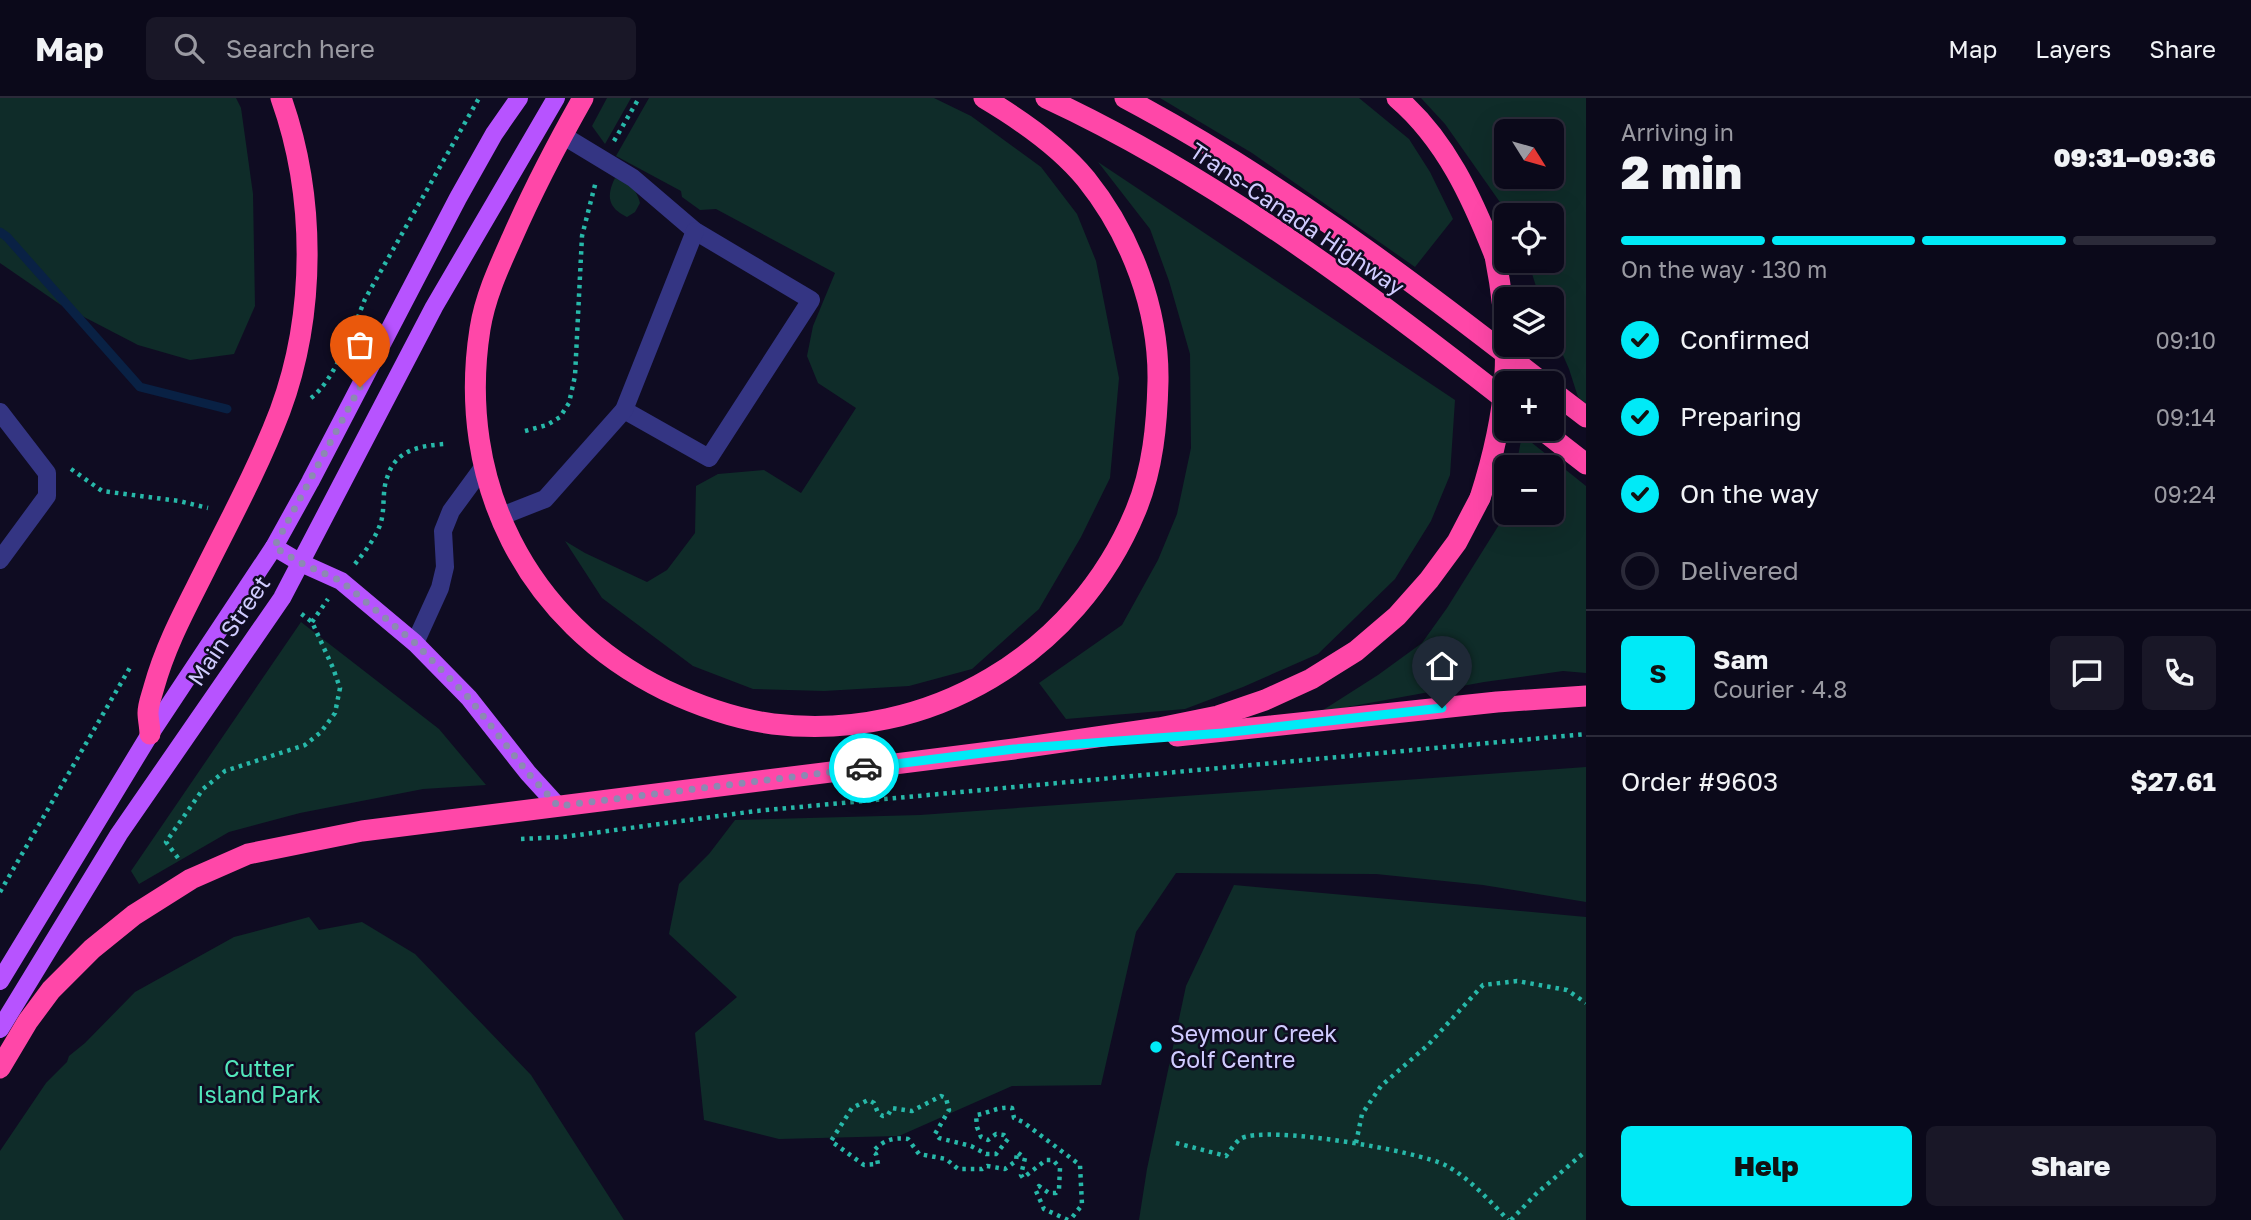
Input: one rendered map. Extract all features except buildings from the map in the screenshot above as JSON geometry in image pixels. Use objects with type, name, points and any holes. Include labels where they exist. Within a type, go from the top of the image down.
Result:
[{"type":"highway","points":[[150,734],[148,710],[163,652],[259,464],[281,409],[295,362],[307,262],[305,209],[295,146],[281,98]]},
{"type":"highway","points":[[583,98],[508,246],[491,287],[480,324],[475,368],[475,414],[484,466],[499,517],[514,551],[539,587],[568,621],[603,651],[644,679],[685,699],[727,714],[771,724],[820,727],[870,723],[916,712],[965,693],[1009,667],[1053,632],[1087,597],[1117,552],[1138,506],[1151,458],[1157,415],[1158,369],[1154,324],[1142,281],[1127,244],[1108,210],[1085,178],[1060,152],[984,98]]},
{"type":"highway","name":"Trans-Canada Highway","points":[[1046,98],[1137,146],[1300,247],[1374,299],[1494,391]]},
{"type":"highway","name":"Trans-Canada Highway","points":[[1125,98],[1240,165],[1320,217],[1395,270],[1527,371]]},
{"type":"highway","points":[[0,1068],[51,990],[92,949],[134,915],[191,878],[248,854],[362,831],[1014,749],[1159,728],[1217,716],[1265,700],[1311,680],[1356,651],[1397,616],[1429,580],[1457,542],[1480,498],[1495,452],[1507,371],[1506,328],[1495,256],[1456,170],[1431,134],[1397,98]]},
{"type":"highway","points":[[1564,400],[1586,417]]},
{"type":"highway","points":[[1556,441],[1586,464]]},
{"type":"highway","points":[[1014,749],[1223,733],[1497,702],[1586,696]]},
{"type":"main road","name":"Main Street","points":[[0,981],[150,734],[274,547],[458,198],[494,134],[519,98]]},
{"type":"main road","name":"Main Street","points":[[0,1030],[119,834],[275,610],[434,307],[556,98]]},
{"type":"main road","points":[[274,547],[341,581],[415,643],[469,698],[528,773],[558,806]]},
{"type":"lane","points":[[562,135],[633,178],[695,231],[811,300],[709,458],[624,410]]},
{"type":"lane","points":[[499,517],[545,499],[624,410],[695,231]]},
{"type":"lane","points":[[0,412],[47,473],[47,496],[0,560]]},
{"type":"lane","points":[[415,643],[440,588],[445,567],[443,531],[451,511],[484,466]]},
{"type":"path","points":[[309,400],[321,390],[351,334],[365,299],[479,98]]},
{"type":"path","points":[[525,431],[547,425],[560,416],[569,403],[575,376],[582,236],[603,160],[639,98]]},
{"type":"path","points":[[370,544],[381,521],[387,478],[397,458],[417,447],[444,444]]},
{"type":"path","points":[[68,467],[102,491],[179,501],[219,511]]},
{"type":"path","points":[[179,859],[166,842],[202,789],[225,771],[305,745],[321,732],[335,713],[340,688],[312,622],[322,606]]},
{"type":"path","points":[[0,891],[133,662]]},
{"type":"path","points":[[516,840],[563,837],[756,811],[1586,734]]},
{"type":"path","points":[[1356,1143],[1362,1114],[1381,1086],[1428,1045],[1483,985],[1517,981],[1567,990],[1586,1003]]},
{"type":"path","points":[[941,1096],[946,1098],[949,1110],[934,1134],[939,1138],[971,1146],[978,1152],[996,1154],[1008,1139],[996,1134],[988,1140],[981,1137],[976,1115],[989,1113],[998,1107],[1012,1108],[1014,1118],[1080,1165],[1082,1205],[1069,1220],[1044,1209],[1036,1191],[1039,1186],[1049,1193],[1056,1193],[1059,1189],[1060,1168],[1053,1160],[1046,1160],[1023,1178],[1021,1175],[1025,1158],[1017,1152],[1016,1161],[1005,1169],[987,1166],[982,1169],[958,1169],[946,1160],[919,1154],[908,1139],[900,1138],[891,1139],[875,1149],[873,1152],[878,1164],[864,1165],[831,1140],[852,1108],[868,1100],[883,1116],[888,1115],[892,1108],[912,1111],[941,1096]]},
{"type":"path","points":[[1176,1143],[1226,1156],[1240,1139],[1265,1134],[1377,1145],[1447,1165],[1509,1220],[1586,1151]]},
{"type":"green space","points":[[0,98],[236,98],[241,108],[253,194],[255,306],[234,354],[190,360],[138,345],[61,305],[0,263]]},
{"type":"green space","points":[[607,98],[631,98],[605,144],[592,126]]},
{"type":"green space","points":[[649,98],[934,98],[971,116],[1041,167],[1077,214],[1096,261],[1119,378],[1110,478],[1081,537],[1039,609],[972,669],[909,686],[824,691],[753,689],[693,666],[602,598],[565,541],[647,582],[667,570],[695,533],[696,486],[718,474],[764,470],[801,493],[856,408],[818,383],[807,356],[813,326],[835,273],[716,209],[700,210],[682,197],[681,191],[616,156]]},
{"type":"green space","points":[[1160,98],[1359,98],[1409,139],[1430,172],[1453,219],[1415,267],[1252,153]]},
{"type":"green space","points":[[1421,98],[1586,98],[1586,404],[1578,397],[1564,357],[1564,287],[1536,287],[1532,273],[1564,273],[1564,203],[1501,203],[1445,124]]},
{"type":"green space","points":[[1098,162],[1455,400],[1450,475],[1431,521],[1395,579],[1318,654],[1185,709],[1066,719],[1039,683],[1122,625],[1158,560],[1177,514],[1191,448],[1190,354],[1169,281],[1150,229]]},
{"type":"green space","points":[[615,178],[631,187],[640,203],[635,212],[627,217],[616,210],[610,201],[610,190]]},
{"type":"green space","points":[[1521,441],[1530,441],[1547,455],[1518,455]]},
{"type":"green space","points":[[1564,468],[1586,486],[1586,673],[1563,671],[1484,682],[1320,712],[1422,643],[1499,525],[1564,525]]},
{"type":"green space","points":[[301,622],[439,729],[486,785],[423,789],[300,813],[229,832],[139,884],[131,871]]},
{"type":"green space","points":[[1586,767],[1586,902],[1483,885],[1376,874],[1176,873],[1136,932],[1101,1085],[1012,1086],[899,1136],[779,1139],[704,1120],[695,1033],[737,997],[669,934],[679,884],[709,854],[735,820],[920,815]]},
{"type":"green space","points":[[1234,885],[1586,917],[1586,1220],[1139,1220],[1147,1169],[1186,986]]},
{"type":"green space","name":"Cutter Island Park","points":[[309,917],[319,930],[362,922],[415,954],[531,1075],[624,1220],[0,1220],[0,1151],[46,1083],[67,1062],[69,1056],[135,992],[234,937]]},
{"type":"waterway","points":[[0,232],[140,387],[227,409]]},
{"type":"way so far","points":[[360,387],[274,547],[341,581],[415,643],[469,698],[528,773],[558,806],[864,768]]},
{"type":"place","name":"Seymour Creek Golf Centre","points":[[1156,1047]]},
{"type":"route","points":[[864,768],[1014,749],[1223,733],[1442,708]]}]
